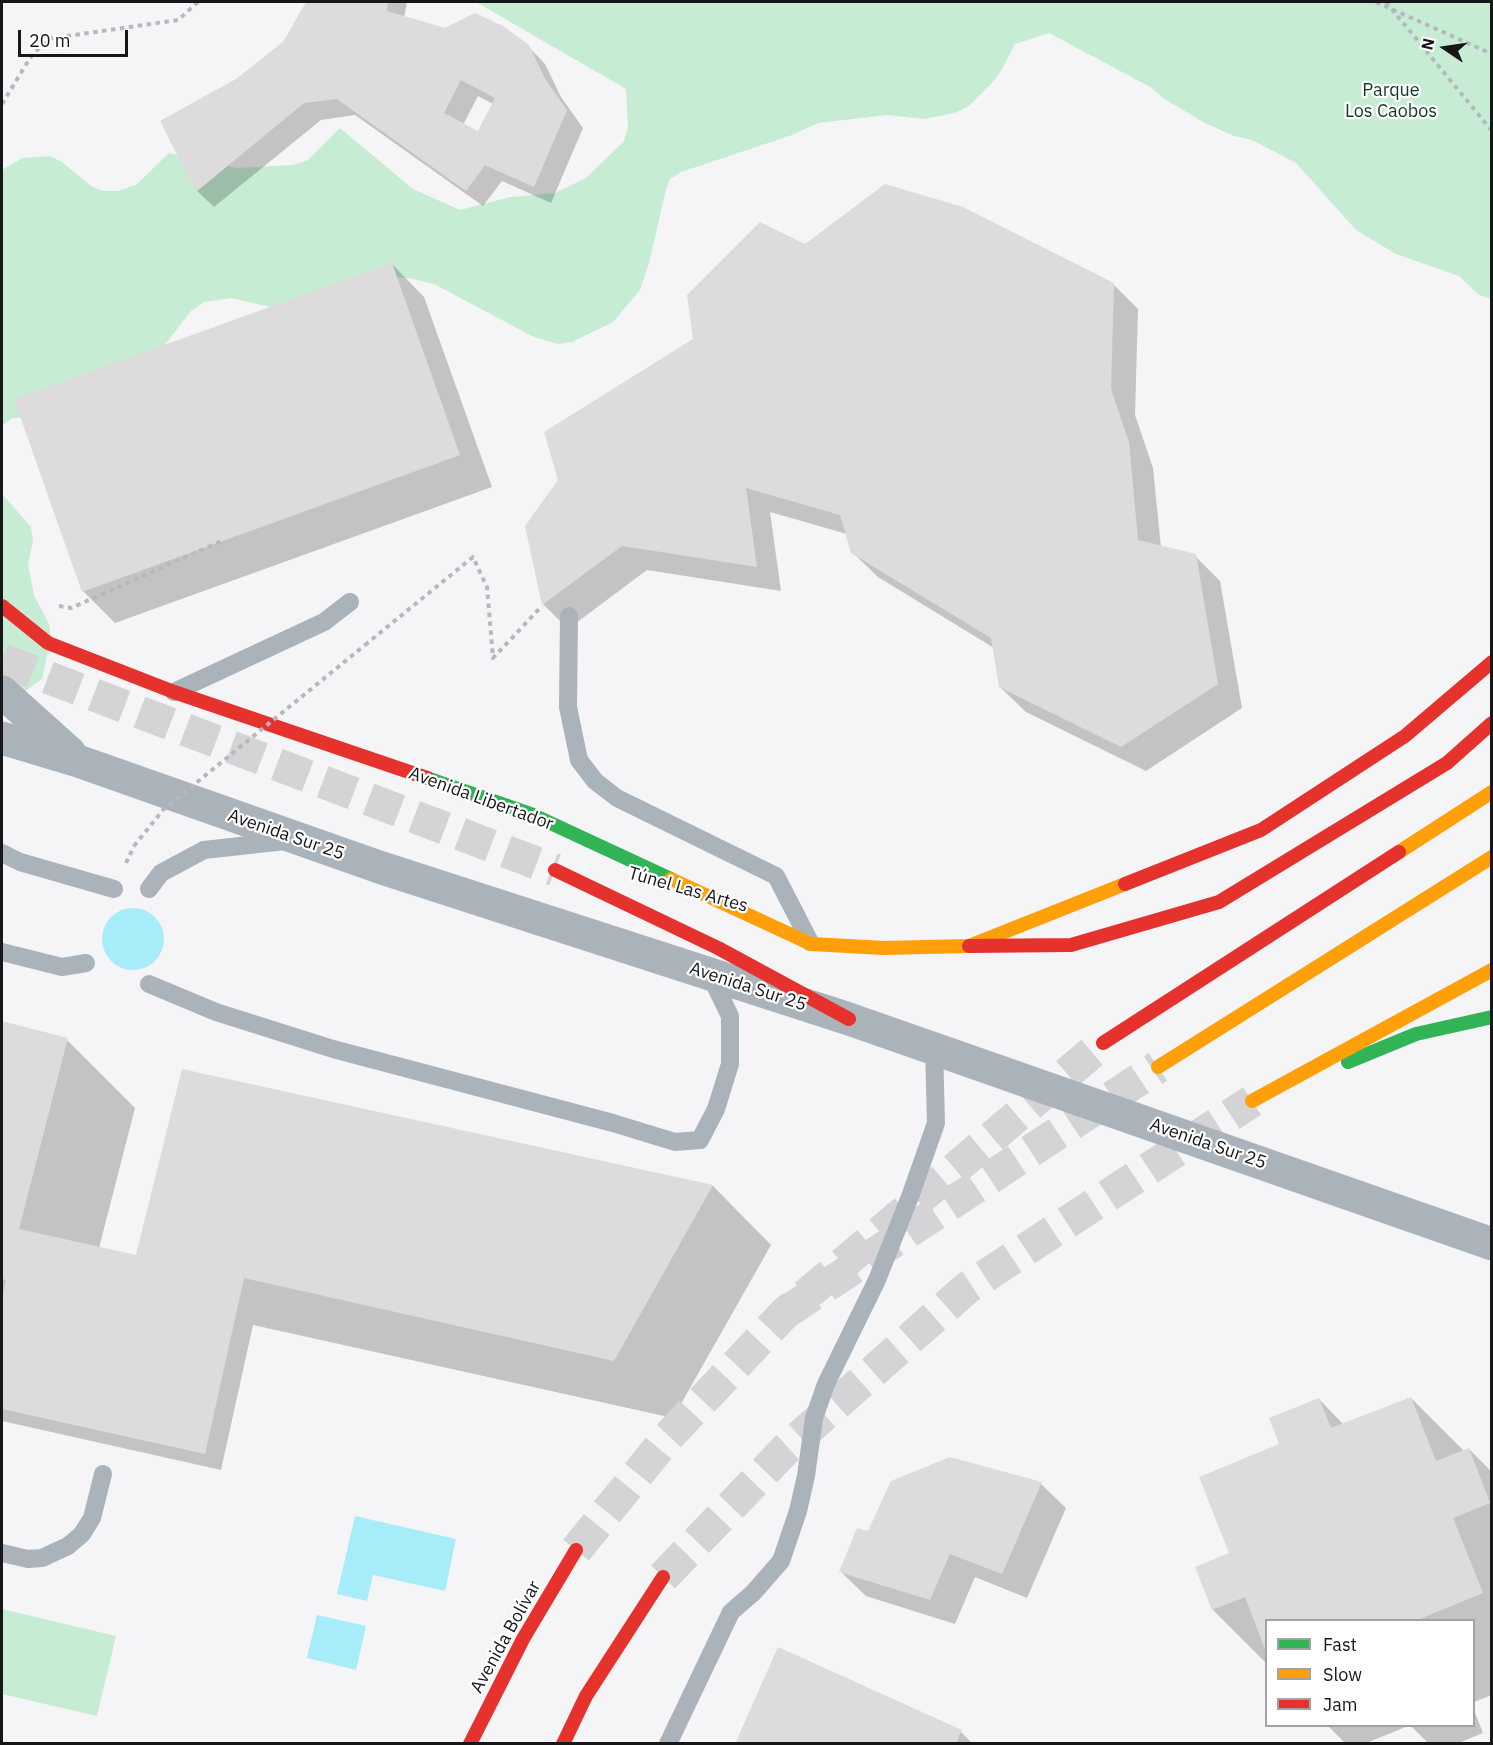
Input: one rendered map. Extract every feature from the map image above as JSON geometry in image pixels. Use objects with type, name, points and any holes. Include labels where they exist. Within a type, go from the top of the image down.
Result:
[{"type":"main road","name":"Avenida Libertador","points":[[2,606],[48,643],[174,692],[531,814],[811,944],[884,948],[1071,945],[1219,902],[1447,763],[1491,723]]},
{"type":"main road","points":[[969,946],[1261,830],[1405,736],[1491,662]]},
{"type":"main road","points":[[1103,1043],[1491,792]]},
{"type":"main road","points":[[1158,1066],[1491,856]]},
{"type":"main road","name":"Túnel Las Artes","points":[[644,896],[555,870],[718,948],[849,1019]]},
{"type":"main road","name":"Túnel Las Artes","points":[[722,918],[811,944]]},
{"type":"main road","points":[[1491,970],[1251,1101],[1416,1034],[1491,1017]]},
{"type":"main road","name":"Avenida Bolívar","points":[[470,1743],[523,1639],[576,1550]]},
{"type":"main road","points":[[563,1743],[586,1696],[663,1577]]},
{"type":"street","points":[[2,692],[78,760]]},
{"type":"street","name":"Avenida Sur 25","points":[[2,738],[78,760],[295,840],[849,1019],[1491,1244]]},
{"type":"lane","points":[[174,692],[324,621],[350,602]]},
{"type":"lane","points":[[569,616],[568,707],[579,760],[595,781],[617,798],[777,876],[811,944]]},
{"type":"lane","points":[[149,889],[161,873],[204,850],[295,840]]},
{"type":"lane","points":[[2,853],[20,862],[114,889]]},
{"type":"lane","points":[[2,952],[62,967],[86,963]]},
{"type":"lane","points":[[149,984],[216,1012],[333,1049],[614,1123],[675,1142],[700,1140],[716,1109],[730,1064],[730,1016],[710,975]]},
{"type":"lane","points":[[668,1743],[731,1612],[753,1593],[781,1561],[798,1511],[806,1476],[814,1418],[826,1384],[877,1280],[936,1123],[934,1048]]},
{"type":"lane","points":[[2,1553],[28,1559],[42,1557],[69,1546],[92,1518],[103,1474]]},
{"type":"path","points":[[2,104],[30,58],[47,39],[178,20],[198,2]]},
{"type":"path","points":[[1376,2],[1491,54]]},
{"type":"path","points":[[1386,2],[1491,131]]},
{"type":"path","points":[[48,604],[71,608],[224,540]]},
{"type":"path","points":[[134,846],[162,810],[473,556],[487,587],[492,658],[542,605]]},
{"type":"green space","name":"Parque Los Caobos","points":[[476,2],[1491,2],[1491,299],[1479,295],[1459,276],[1396,254],[1356,230],[1296,163],[1252,140],[1234,136],[1203,122],[1163,98],[1152,88],[1049,33],[1015,44],[1000,73],[992,83],[969,106],[955,113],[924,119],[887,115],[818,123],[792,135],[681,172],[670,179],[640,290],[613,322],[572,342],[558,344],[534,337],[434,284],[409,278],[394,277],[283,310],[231,298],[204,302],[191,311],[163,347],[25,418],[12,418],[2,426],[2,170],[22,158],[50,156],[62,162],[91,186],[103,191],[118,191],[136,185],[169,153],[237,168],[293,165],[308,160],[340,128],[413,189],[460,210],[510,197],[555,193],[586,178],[624,141],[628,127],[626,89]]},
{"type":"green space","points":[[2,494],[31,527],[33,541],[28,564],[34,595],[49,624],[51,638],[42,679],[20,695],[2,703]]},
{"type":"green space","points":[[2,1609],[116,1636],[97,1716],[2,1694]]},
{"type":"water","points":[[127,908],[139,908],[155,917],[162,927],[164,939],[162,951],[155,961],[139,970],[127,970],[116,965],[107,956],[102,945],[102,933],[107,922],[116,913]]},
{"type":"water","points":[[355,1516],[456,1539],[445,1591],[373,1575],[367,1601],[337,1594]]},
{"type":"water","points":[[317,1615],[366,1626],[356,1670],[307,1658]]},
{"type":"building","points":[[306,2],[388,2],[387,11],[445,28],[475,13],[503,26],[529,45],[545,79],[567,110],[534,187],[485,165],[466,191],[337,99],[304,103],[196,192],[160,121],[236,79],[283,42]],"holes":[[[461,80],[495,98],[478,131],[444,113]]]},
{"type":"building","points":[[885,184],[963,207],[1114,283],[1111,389],[1129,442],[1138,540],[1196,554],[1218,684],[1121,747],[999,687],[991,638],[851,553],[840,515],[746,488],[757,567],[622,546],[542,605],[525,526],[558,480],[544,432],[693,339],[687,295],[760,222],[805,244]]},
{"type":"building","points":[[392,263],[460,455],[82,592],[14,399]]},
{"type":"building","points":[[2,1021],[68,1038],[19,1229],[136,1255],[182,1069],[713,1185],[614,1361],[244,1278],[205,1454],[2,1409],[2,1299],[6,1280],[2,1279]]},
{"type":"building","points":[[1411,1397],[1436,1461],[1469,1448],[1490,1503],[1453,1518],[1483,1593],[1419,1619],[1265,1619],[1265,1649],[1245,1597],[1212,1610],[1195,1567],[1229,1553],[1199,1477],[1279,1444],[1269,1418],[1319,1398],[1331,1428]]},
{"type":"building","points":[[950,1457],[1042,1482],[1002,1574],[950,1554],[930,1600],[839,1572],[857,1528],[868,1531],[891,1481]]},
{"type":"building","points":[[778,1647],[962,1730],[956,1744],[735,1744]]},
{"type":"tunnel","points":[[2,660],[555,870]]},
{"type":"tunnel","points":[[576,1550],[666,1439],[785,1313],[1103,1043]]},
{"type":"tunnel","points":[[785,1313],[1158,1067]]},
{"type":"tunnel","points":[[663,1577],[787,1448],[967,1288],[1252,1101]]},
{"type":"traffic: fast","points":[[427,778],[531,814],[671,879]]},
{"type":"traffic: fast","points":[[1348,1062],[1416,1034],[1492,1017]]},
{"type":"traffic: slow","points":[[1399,852],[1492,792]]},
{"type":"traffic: slow","points":[[1158,1067],[1492,857]]},
{"type":"traffic: slow","points":[[671,879],[811,944],[884,948],[969,946],[1125,884]]},
{"type":"traffic: slow","points":[[1252,1101],[1492,970]]},
{"type":"traffic: jam","points":[[2,606],[48,643],[174,692],[427,778]]},
{"type":"traffic: jam","points":[[1125,884],[1261,830],[1405,736],[1492,662]]},
{"type":"traffic: jam","points":[[969,946],[1071,945],[1219,902],[1447,763],[1492,723]]},
{"type":"traffic: jam","points":[[1103,1043],[1399,852]]},
{"type":"traffic: jam","points":[[555,870],[718,948],[849,1019]]},
{"type":"traffic: jam","points":[[470,1744],[523,1639],[576,1550]]},
{"type":"traffic: jam","points":[[563,1744],[586,1696],[663,1577]]}]
